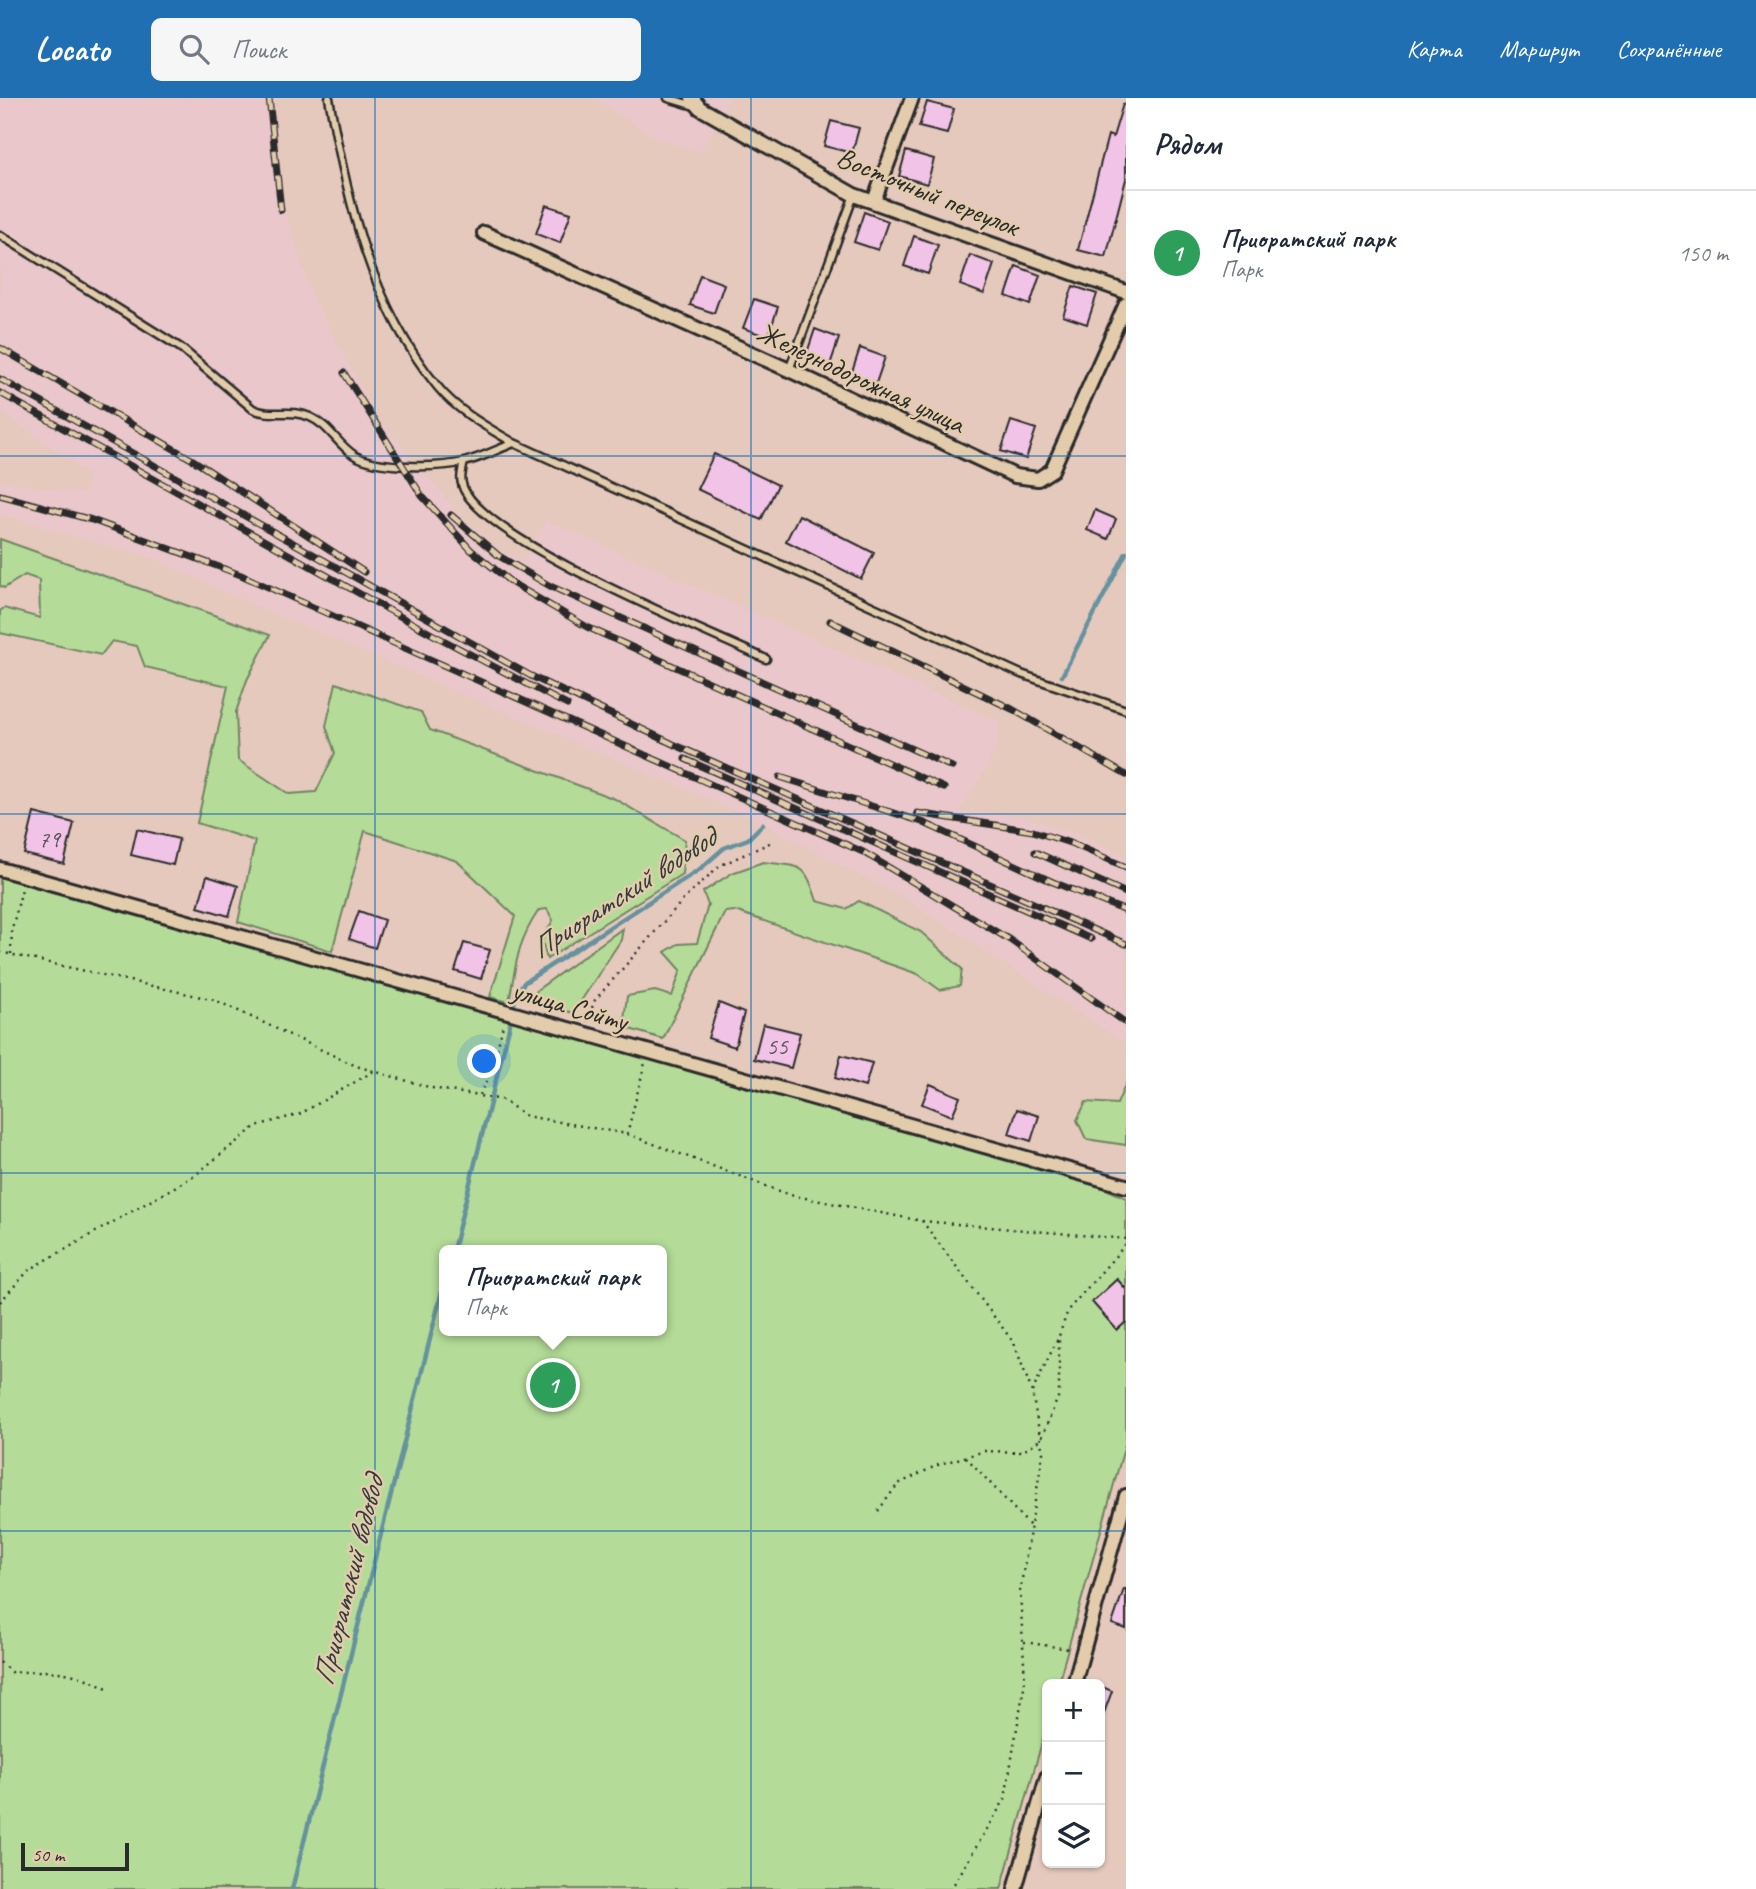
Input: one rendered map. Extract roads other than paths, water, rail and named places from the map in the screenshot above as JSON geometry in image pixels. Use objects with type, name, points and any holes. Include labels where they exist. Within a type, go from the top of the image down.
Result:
[{"type":"street","points":[[874,201],[912,98]]},
{"type":"street","name":"Восточный переулок","points":[[696,103],[854,195],[1126,292]]},
{"type":"street","name":"Железнодорожная улица","points":[[484,233],[789,370],[1015,476],[1038,479],[1052,470],[1126,304]]},
{"type":"street","name":"улица Сойту","points":[[0,869],[506,1011],[648,1054],[1126,1186]]},
{"type":"street","points":[[1075,1679],[1126,1496]]},
{"type":"street","points":[[1016,1889],[1042,1795]]},
{"type":"lane","points":[[330,98],[355,223],[375,279],[412,350],[438,387],[475,421],[514,443],[1021,674],[1126,710]]},
{"type":"lane","points":[[668,98],[696,103]]},
{"type":"lane","points":[[789,370],[854,195]]},
{"type":"lane","points":[[0,235],[181,348],[253,409],[261,413],[297,412],[310,417],[325,425],[352,454],[369,462],[433,465],[464,462],[514,443]]},
{"type":"lane","points":[[464,462],[460,479],[465,491],[497,524],[572,567],[766,660]]},
{"type":"waterway","name":"Приоратский водовод","points":[[1062,676],[1126,553]]},
{"type":"waterway","name":"Приоратский водовод","points":[[514,1004],[517,991],[525,982],[700,869],[724,848],[748,839],[763,824]]},
{"type":"waterway","name":"Приоратский водовод","points":[[454,1245],[510,1024]]},
{"type":"waterway","name":"Приоратский водовод","points":[[292,1889],[439,1303]]},
{"type":"railway","points":[[269,98],[281,210]]},
{"type":"railway","points":[[0,348],[193,460],[364,572]]},
{"type":"railway","points":[[344,373],[422,496],[471,550],[512,583],[587,627],[944,788]]},
{"type":"railway","points":[[0,379],[531,676],[673,744],[1126,944]]},
{"type":"railway","points":[[0,393],[430,633],[567,705]]},
{"type":"railway","points":[[0,495],[92,520],[241,575],[863,852],[1010,940],[1126,1023]]},
{"type":"railway","points":[[451,515],[499,556],[550,586],[952,767]]},
{"type":"railway","points":[[830,621],[1012,709],[1126,775]]},
{"type":"railway","points":[[685,759],[1091,939]]},
{"type":"railway","points":[[780,777],[922,822],[1053,882],[1126,911]]},
{"type":"railway","points":[[917,813],[1033,831],[1073,844],[1126,867]]},
{"type":"railway","points":[[1035,852],[1126,893]]},
{"type":"place","name":"Приоратский парк","points":[[553,1385]]}]
